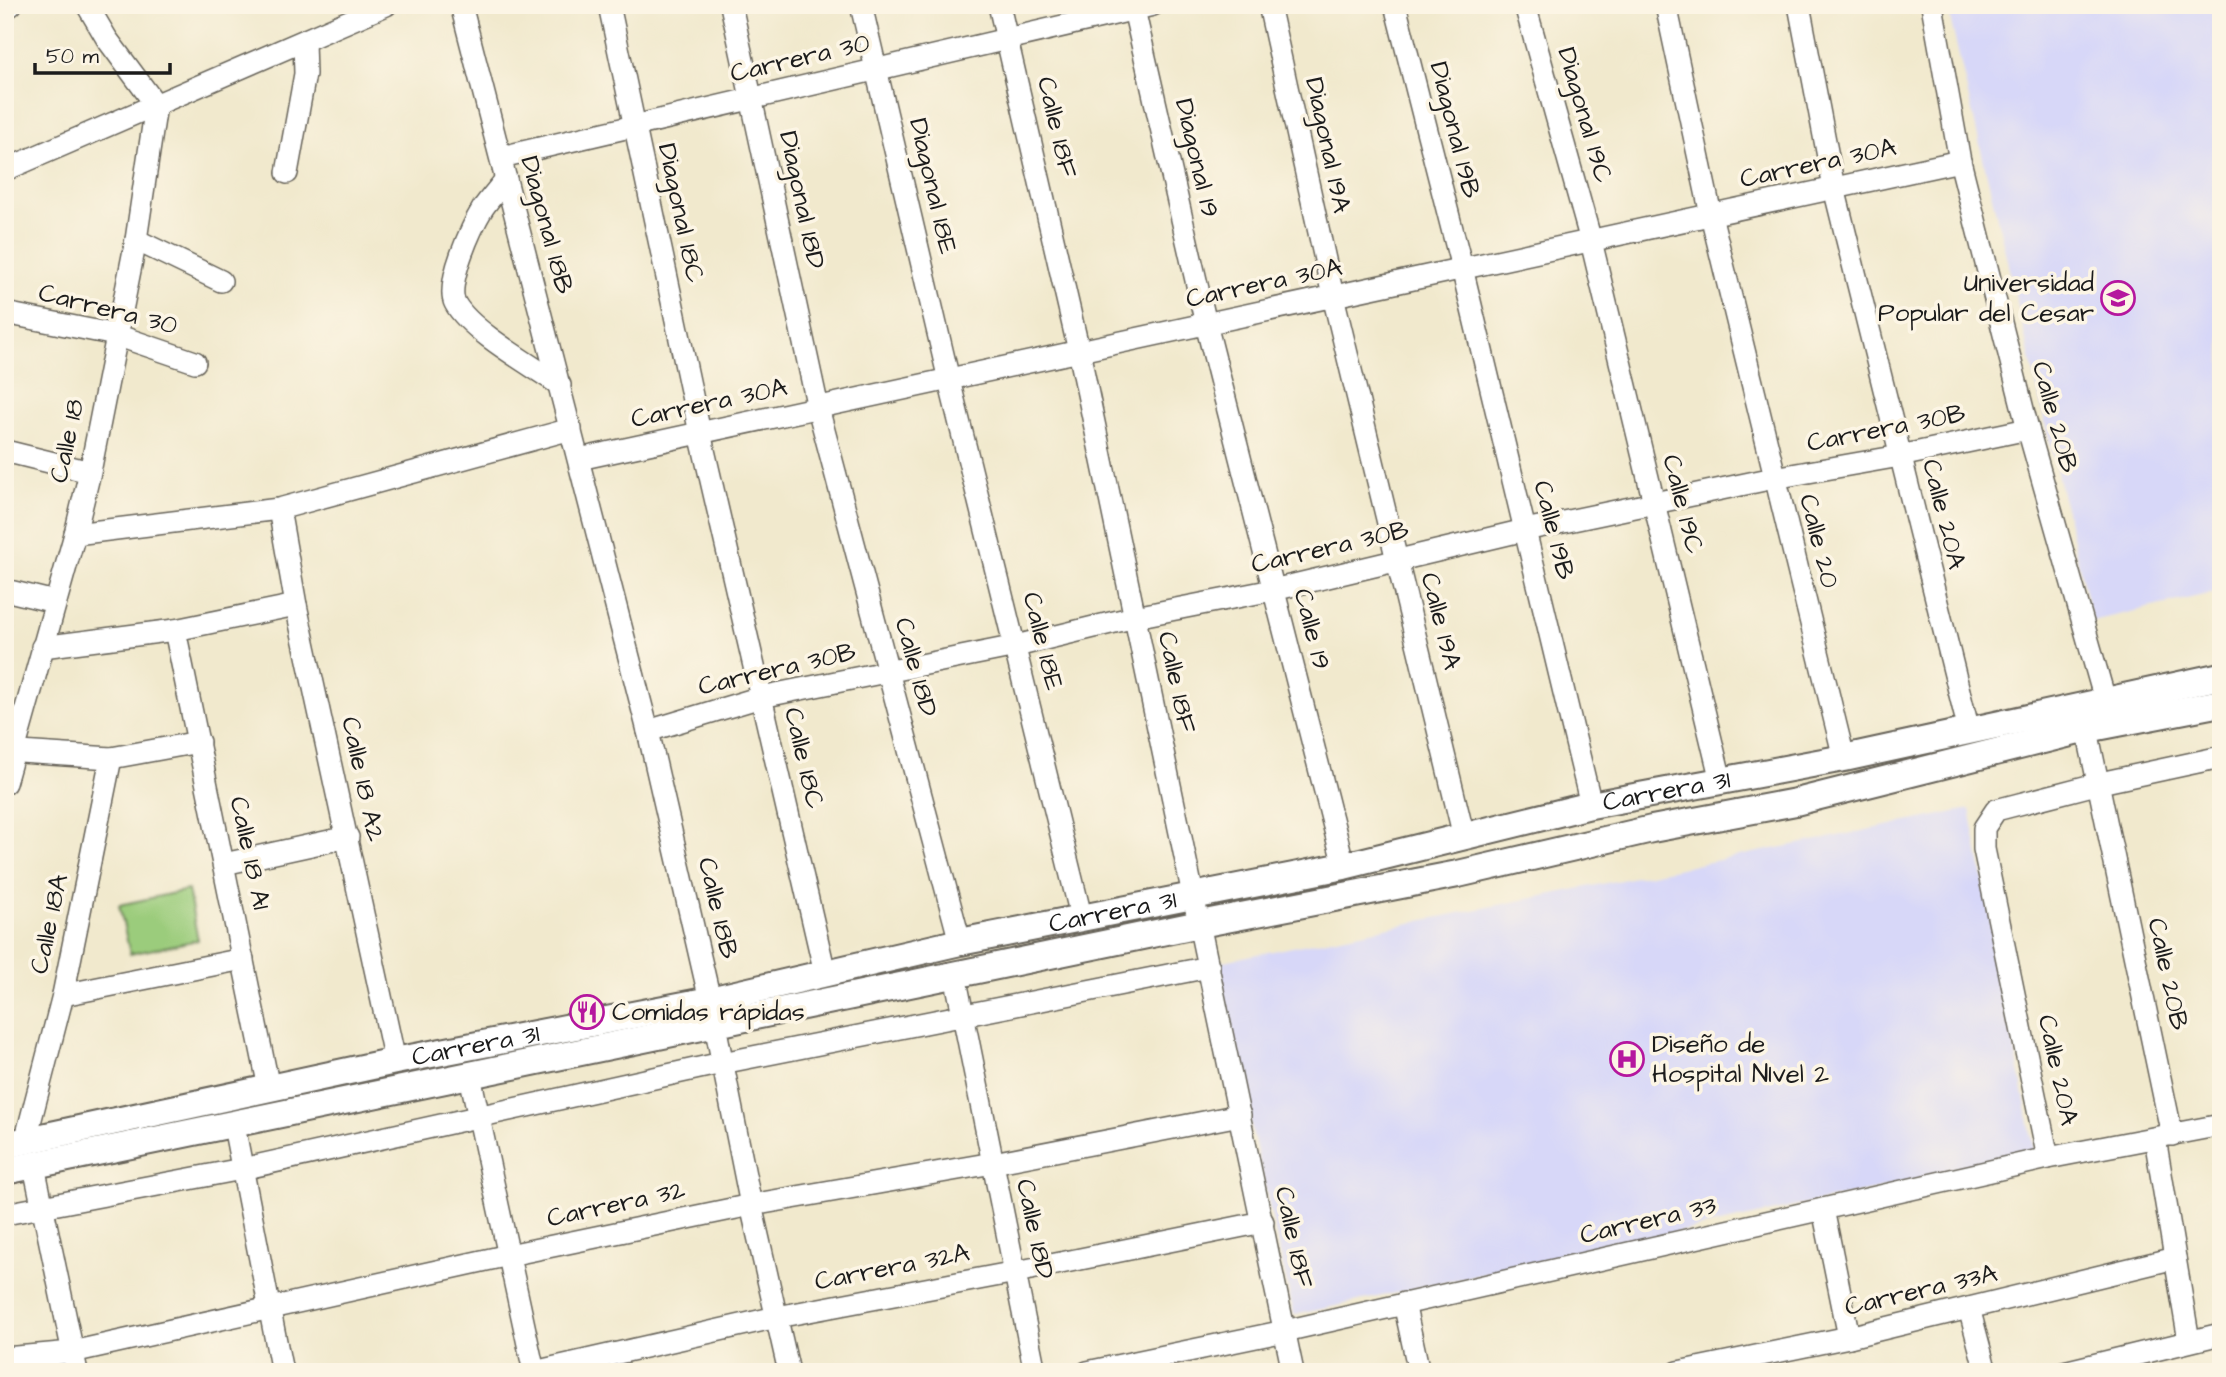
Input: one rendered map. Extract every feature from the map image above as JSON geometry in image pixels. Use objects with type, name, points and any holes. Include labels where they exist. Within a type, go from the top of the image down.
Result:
[{"type":"main road","name":"Carrera 31","points":[[5,1171],[22,1151],[269,1088],[395,1061],[955,975],[1469,872],[1605,839],[1796,802],[2091,711],[2221,676]]},
{"type":"main road","name":"Carrera 31","points":[[22,1151],[234,1126],[470,1076],[712,1012],[825,973],[1081,916],[1344,866],[1591,805],[1844,758],[1969,731],[2091,711],[2221,704]]},
{"type":"street","points":[[5,9],[11,5]]},
{"type":"street","points":[[87,5],[107,39],[156,105]]},
{"type":"street","points":[[5,170],[304,41],[344,13],[386,5]]},
{"type":"street","name":"Diagonal 18B","points":[[461,5],[579,459]]},
{"type":"street","name":"Diagonal 18C","points":[[608,5],[700,433]]},
{"type":"street","name":"Diagonal 18D","points":[[731,5],[818,408]]},
{"type":"street","name":"Diagonal 18E","points":[[861,5],[949,380]]},
{"type":"street","name":"Calle 18F","points":[[999,5],[1079,351],[1293,1372]]},
{"type":"street","name":"Diagonal 19A","points":[[1269,5],[1333,296]]},
{"type":"street","name":"Diagonal 19B","points":[[1395,5],[1462,268]]},
{"type":"street","name":"Diagonal 19C","points":[[1525,5],[1591,241]]},
{"type":"street","name":"Calle 20","points":[[1666,5],[1711,215],[1844,758]]},
{"type":"street","name":"Calle 20A","points":[[1799,5],[1834,188],[1969,731]]},
{"type":"street","name":"Calle 20B","points":[[1932,5],[1958,154],[2028,429],[2091,711],[2100,783],[2163,1137],[2175,1258],[2189,1342]]},
{"type":"street","name":"Carrera 30","points":[[501,157],[1140,7]]},
{"type":"street","name":"Diagonal 19","points":[[1140,7],[1206,324]]},
{"type":"street","points":[[287,173],[305,74],[304,41]]},
{"type":"street","name":"Calle 18","points":[[5,783],[10,752],[75,534],[90,472],[136,240],[156,105]]},
{"type":"street","name":"Carrera 30A","points":[[579,459],[1834,188],[1958,154]]},
{"type":"street","points":[[506,179],[483,208],[467,243],[452,282],[453,301],[467,319],[560,385]]},
{"type":"street","points":[[136,240],[220,281]]},
{"type":"street","name":"Calle 19C","points":[[1591,241],[1721,781]]},
{"type":"street","name":"Calle 19B","points":[[1462,268],[1591,805]]},
{"type":"street","name":"Calle 19A","points":[[1333,296],[1464,837]]},
{"type":"street","name":"Carrera 30","points":[[5,313],[116,335],[195,362]]},
{"type":"street","name":"Calle 19","points":[[1206,324],[1344,866]]},
{"type":"street","name":"Calle 18E","points":[[949,380],[1081,916]]},
{"type":"street","name":"Calle 18D","points":[[818,408],[960,942]]},
{"type":"street","points":[[75,534],[278,509],[571,429]]},
{"type":"street","name":"Carrera 30B","points":[[648,731],[761,697],[1016,646],[1135,617],[1273,590],[1525,530],[2028,429]]},
{"type":"street","name":"Calle 18C","points":[[700,433],[825,973]]},
{"type":"street","points":[[5,451],[90,472]]},
{"type":"street","name":"Calle 18B","points":[[579,459],[648,731],[712,1012],[751,1205],[789,1372]]},
{"type":"street","name":"Calle 18 A2","points":[[278,509],[296,605],[395,1061]]},
{"type":"street","points":[[5,590],[55,602]]},
{"type":"street","points":[[42,647],[175,630],[296,605]]},
{"type":"street","name":"Calle 18 A1","points":[[175,630],[269,1088]]},
{"type":"street","points":[[10,752],[111,758],[199,742]]},
{"type":"street","points":[[2100,783],[2221,757]]},
{"type":"street","name":"Calle 18A","points":[[75,1362],[42,1206],[22,1151],[63,995],[111,758]]},
{"type":"street","name":"Calle 20A","points":[[2048,1158],[1984,849],[1984,828],[1996,810],[2100,783]]},
{"type":"street","points":[[224,864],[348,837]]},
{"type":"street","points":[[63,995],[243,959]]},
{"type":"street","points":[[5,1214],[242,1169],[723,1063],[1209,967]]},
{"type":"street","name":"Calle 18D","points":[[955,975],[1035,1372]]},
{"type":"street","points":[[470,1076],[534,1372]]},
{"type":"street","name":"Carrera 32","points":[[5,1358],[75,1362],[270,1308],[509,1255],[751,1205],[993,1163],[1240,1115]]},
{"type":"street","name":"Carrera 33","points":[[1087,1372],[1285,1331],[2048,1158],[2221,1125]]},
{"type":"street","points":[[234,1126],[282,1372]]},
{"type":"street","points":[[1823,1209],[1849,1337]]},
{"type":"street","name":"Carrera 32A","points":[[534,1372],[777,1317],[1263,1222]]},
{"type":"street","name":"Carrera 33A","points":[[1678,1372],[1719,1367],[2175,1258]]},
{"type":"street","points":[[1404,1303],[1419,1372]]},
{"type":"street","points":[[1969,1308],[1986,1372]]},
{"type":"street","points":[[2064,1372],[2221,1334]]},
{"type":"shaded area","name":"Universidad Popular del Cesar","points":[[1947,5],[2221,5],[2221,591],[2092,621]]},
{"type":"shaded area","name":"Diseño de Hospital NIvel 2","points":[[1970,809],[2035,1155],[1294,1315],[1214,963]]},
{"type":"green space","points":[[188,890],[198,940],[130,954],[119,905]]},
{"type":"place","name":"Universidad Popular del Cesar","points":[[2118,298]]},
{"type":"place","name":"Comidas rápidas","points":[[587,1012]]},
{"type":"place","name":"Diseño de Hospital NIvel 2","points":[[1627,1059]]}]
